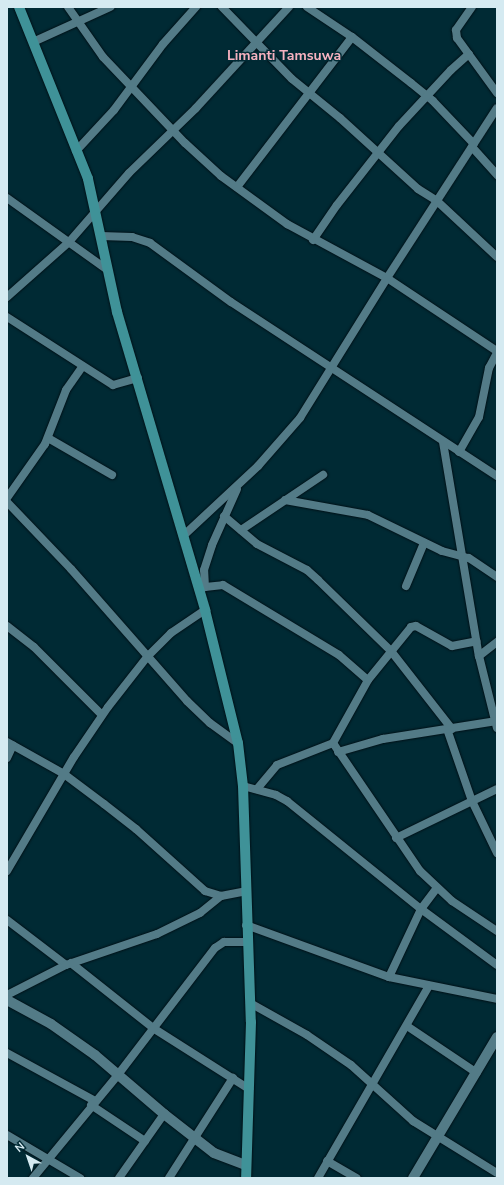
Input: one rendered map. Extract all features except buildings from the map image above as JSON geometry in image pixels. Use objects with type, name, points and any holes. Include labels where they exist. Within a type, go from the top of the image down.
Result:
[{"type":"main road","points":[[19,7],[88,179],[101,236],[106,269],[183,536],[202,588],[205,610],[238,743],[243,786],[246,942],[250,1003],[246,1178]]},
{"type":"street","points":[[68,7],[103,57],[221,176],[273,215],[314,240],[387,278],[497,352],[489,368],[479,417],[459,452]]},
{"type":"street","points":[[33,42],[110,7]]},
{"type":"street","points":[[76,151],[132,87],[196,7]]},
{"type":"street","points":[[222,7],[309,94],[378,151],[418,189],[438,201],[497,257]]},
{"type":"street","points":[[7,297],[69,242],[95,210],[174,130],[289,7]]},
{"type":"street","points":[[307,7],[352,37],[426,95],[473,146],[497,175]]},
{"type":"street","points":[[472,7],[456,30],[457,38],[497,93]]},
{"type":"street","points":[[237,187],[352,37]]},
{"type":"street","points":[[314,240],[378,151],[426,95],[469,54]]},
{"type":"street","points":[[183,536],[239,484],[300,418],[332,369],[387,278],[497,108]]},
{"type":"street","points":[[7,198],[106,269]]},
{"type":"street","points":[[101,236],[132,237],[150,243],[231,302],[497,476]]},
{"type":"street","points":[[7,317],[66,357],[114,385],[138,378]]},
{"type":"street","points":[[7,498],[48,438],[66,390],[83,366]]},
{"type":"street","points":[[48,438],[112,475]]},
{"type":"street","points":[[338,752],[358,744],[449,729],[496,724],[479,656],[461,558],[443,442]]},
{"type":"street","points":[[241,530],[323,475]]},
{"type":"street","points":[[239,484],[224,516],[204,570],[202,588],[223,584],[339,655],[368,680]]},
{"type":"street","points":[[285,500],[368,515],[424,543],[461,558],[469,558],[497,576]]},
{"type":"street","points":[[7,502],[71,569],[147,657],[204,718],[238,743]]},
{"type":"street","points":[[224,516],[257,544],[307,570],[391,651],[449,729],[472,802],[497,853]]},
{"type":"street","points":[[406,586],[424,543]]},
{"type":"street","points":[[7,871],[64,774],[102,715],[147,657],[171,633],[205,610]]},
{"type":"street","points":[[7,626],[34,647],[102,715]]},
{"type":"street","points":[[257,789],[277,765],[333,743],[368,680],[411,627],[416,626],[452,646],[477,641]]},
{"type":"street","points":[[479,656],[497,642]]},
{"type":"street","points":[[7,758],[10,743],[64,774],[136,829],[200,886],[221,896]]},
{"type":"street","points":[[333,743],[396,838],[420,871],[437,888],[497,931]]},
{"type":"street","points":[[243,786],[257,789],[287,801],[421,909],[497,965]]},
{"type":"street","points":[[396,838],[497,789]]},
{"type":"street","points":[[390,977],[421,909],[437,888]]},
{"type":"street","points":[[7,995],[68,964],[157,934],[200,913],[221,896],[246,891]]},
{"type":"street","points":[[7,920],[153,1028],[249,1089]]},
{"type":"street","points":[[246,925],[390,977],[429,986],[497,998]]},
{"type":"street","points":[[33,1178],[93,1103],[117,1076],[215,948],[224,942],[246,942]]},
{"type":"street","points":[[318,1178],[373,1086],[429,986]]},
{"type":"street","points":[[7,1000],[51,1024],[96,1054],[117,1076],[193,1138],[214,1153],[246,1165]]},
{"type":"street","points":[[250,1003],[307,1035],[351,1066],[413,1120],[437,1137],[497,1173]]},
{"type":"street","points":[[407,1026],[478,1073]]},
{"type":"street","points":[[413,1178],[478,1073],[497,1038]]},
{"type":"street","points":[[7,1054],[93,1103],[145,1141]]},
{"type":"street","points":[[169,1178],[193,1138],[233,1078]]},
{"type":"street","points":[[119,1178],[164,1114]]},
{"type":"street","points":[[7,1135],[80,1178]]},
{"type":"street","points":[[327,1161],[356,1178]]},
{"type":"district","name":"Limanti Tamsuwa","points":[[284,56]]}]
